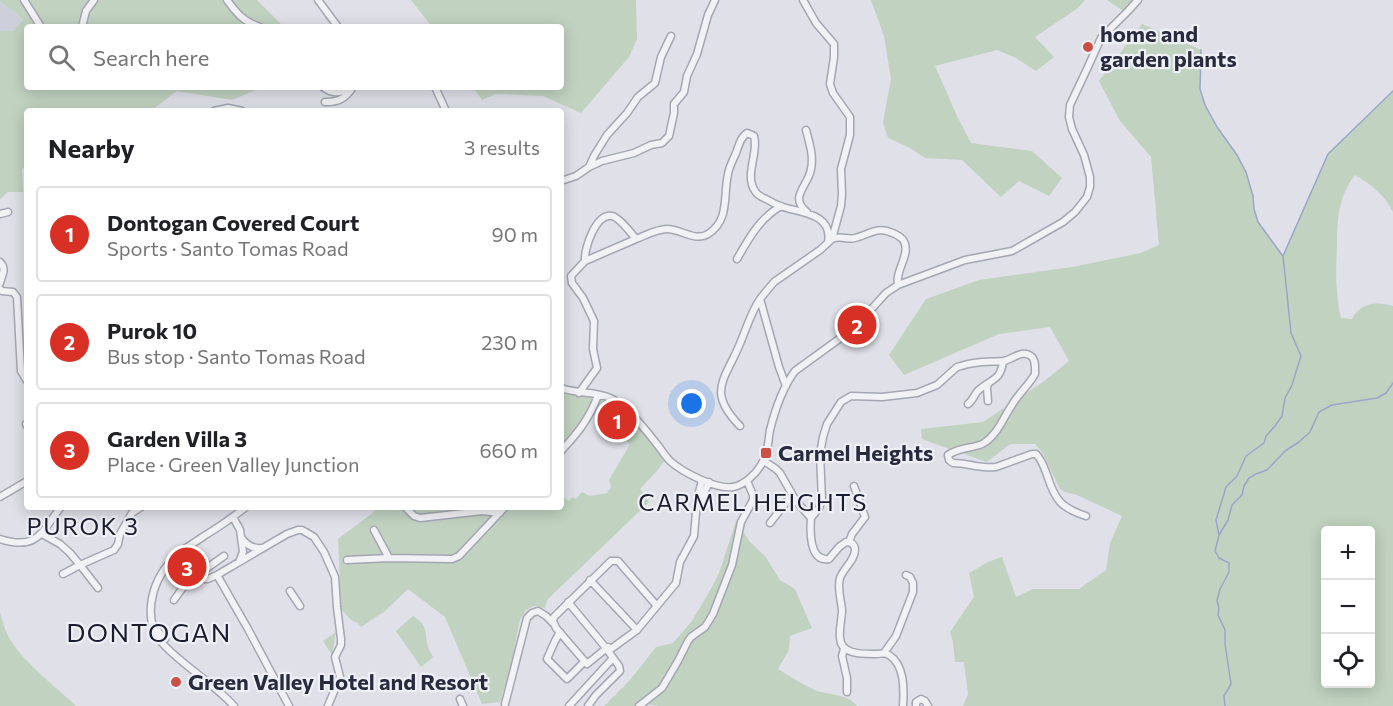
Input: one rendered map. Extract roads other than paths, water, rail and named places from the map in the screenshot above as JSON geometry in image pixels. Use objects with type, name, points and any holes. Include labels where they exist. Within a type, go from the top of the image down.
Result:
[{"type":"street","points":[[24,0],[39,24]]},
{"type":"street","points":[[83,24],[86,11],[94,0]]},
{"type":"street","points":[[227,0],[242,19],[252,24]]},
{"type":"street","points":[[318,0],[336,24]]},
{"type":"street","points":[[564,181],[602,161],[634,153],[651,145],[662,144],[669,136],[674,104],[684,92],[687,76],[715,0]]},
{"type":"street","points":[[803,0],[816,23],[834,44],[830,84],[833,93],[850,117],[850,135],[841,169],[841,206],[830,241]]},
{"type":"street","points":[[564,389],[612,398],[624,407],[650,435],[670,461],[702,480],[729,488],[747,481],[764,461],[771,429],[786,386],[795,371],[857,325],[881,298],[898,285],[965,260],[1012,251],[1071,217],[1082,205],[1090,187],[1090,177],[1084,155],[1072,129],[1069,117],[1070,105],[1101,38],[1138,0]]},
{"type":"street","points":[[590,167],[607,135],[638,97],[655,83],[664,50],[671,36]]},
{"type":"street","points":[[329,90],[335,93],[345,90]]},
{"type":"street","points":[[325,102],[336,102],[348,95],[350,90]]},
{"type":"street","points":[[436,90],[445,108]]},
{"type":"street","points":[[806,130],[812,165],[809,176],[800,191],[799,199],[802,209],[825,224],[830,241]]},
{"type":"street","points":[[579,393],[597,368],[593,349],[594,321],[583,298],[571,281],[572,274],[585,261],[662,230],[675,230],[702,237],[708,234],[724,213],[726,182],[730,165],[740,139],[746,134],[753,135],[755,142],[751,174],[754,190],[758,195],[782,206],[807,213]]},
{"type":"street","points":[[737,259],[764,218],[782,206]]},
{"type":"street","points":[[0,214],[8,212]]},
{"type":"street","points":[[585,261],[585,251],[591,234],[599,223],[609,216],[618,219],[636,239]]},
{"type":"street","points":[[740,426],[725,407],[721,390],[723,377],[739,348],[751,314],[774,282],[838,237],[851,239],[878,230],[889,231],[901,237],[906,246],[898,272],[898,285]]},
{"type":"street","points":[[0,262],[4,267],[0,283]]},
{"type":"street","points":[[0,289],[13,292],[17,297],[21,371],[24,376]]},
{"type":"street","points":[[760,299],[786,386]]},
{"type":"street","points":[[903,706],[903,685],[899,666],[891,656],[884,653],[851,652],[844,649],[840,641],[842,610],[838,589],[841,576],[855,550],[854,545],[849,542],[842,544],[829,559],[821,559],[813,548],[811,518],[822,500],[820,454],[823,437],[827,424],[841,402],[851,396],[882,398],[917,393],[937,385],[957,367],[966,364],[1003,361],[1021,354],[1029,355],[1035,364],[1035,374],[1011,405],[990,438],[981,444],[953,451],[948,455],[954,463],[991,468],[1036,454],[1061,504],[1086,516]]},
{"type":"street","points":[[968,404],[974,400],[980,389],[999,375],[1003,361]]},
{"type":"street","points":[[988,384],[988,401]]},
{"type":"street","points":[[564,448],[583,426],[598,395]]},
{"type":"street","points":[[764,461],[780,473],[792,495],[811,518]]},
{"type":"street","points":[[588,706],[596,694],[620,671],[620,667],[608,651],[636,629],[676,583],[680,562],[694,536],[702,480]]},
{"type":"street","points":[[639,706],[662,688],[689,639],[705,627],[713,614],[732,565],[741,522],[753,500],[747,481]]},
{"type":"street","points":[[696,511],[709,482]]},
{"type":"street","points":[[0,496],[24,483]]},
{"type":"street","points":[[849,542],[850,536],[865,517],[854,486]]},
{"type":"street","points":[[770,523],[792,495]]},
{"type":"street","points":[[0,539],[19,544],[25,543],[42,534],[59,510]]},
{"type":"street","points":[[63,574],[114,550],[120,534],[132,513],[136,510]]},
{"type":"street","points":[[234,706],[162,643],[150,615],[156,585],[171,561],[240,510]]},
{"type":"street","points":[[408,510],[420,518],[482,511],[500,513]]},
{"type":"street","points":[[347,560],[452,559],[459,556],[502,510]]},
{"type":"street","points":[[233,517],[241,537],[243,552],[239,562]]},
{"type":"street","points":[[200,573],[206,580],[298,530],[314,537],[320,544],[335,578],[341,643],[335,657],[340,677],[328,706]]},
{"type":"street","points":[[374,530],[389,558]]},
{"type":"street","points":[[42,534],[60,544],[70,553],[98,588]]},
{"type":"street","points":[[241,537],[253,548],[266,547]]},
{"type":"street","points":[[174,600],[184,586],[224,556]]},
{"type":"street","points":[[554,625],[554,617],[568,602],[611,561],[616,560],[657,606]]},
{"type":"street","points":[[217,575],[289,706]]},
{"type":"street","points":[[884,653],[896,636],[913,592],[913,583],[906,575]]},
{"type":"street","points":[[590,580],[636,629]]},
{"type":"street","points":[[290,591],[300,606]]},
{"type":"street","points":[[568,602],[606,648]]},
{"type":"street","points":[[504,704],[527,618],[532,613],[538,611],[546,616],[587,664],[606,648],[636,629]]},
{"type":"street","points":[[153,625],[165,639]]},
{"type":"street","points":[[560,632],[547,659],[567,680],[585,661]]},
{"type":"street","points":[[844,649],[842,656],[847,678],[847,692]]},
{"type":"street","points":[[569,706],[613,658]]},
{"type":"street","points":[[460,699],[463,706]]},
{"type":"street","points":[[916,706],[916,702],[921,699],[928,706]]},
{"type":"waterway","points":[[1201,50],[1200,89],[1205,105],[1246,172],[1258,222],[1282,255]]},
{"type":"waterway","points":[[1219,535],[1216,520],[1226,487],[1237,476],[1246,456],[1264,443],[1266,436],[1282,416],[1285,398],[1292,385],[1301,356],[1291,333],[1283,256],[1328,154],[1393,91]]},
{"type":"waterway","points":[[1225,706],[1224,696],[1231,684],[1225,630],[1218,615],[1217,601],[1220,589],[1229,572],[1229,563],[1219,558],[1215,551],[1232,505],[1242,495],[1249,478],[1267,470],[1285,451],[1310,432],[1319,412],[1332,405],[1377,398],[1386,393],[1393,383]]},
{"type":"place","name":"home and garden plants","points":[[1088,47]]},
{"type":"place","name":"Purok 10","points":[[857,325]]},
{"type":"place","name":"Dontogan Covered Court","points":[[617,420]]},
{"type":"place","name":"Carmel Heights","points":[[766,453]]},
{"type":"place","name":"Garden Villa 3","points":[[187,567]]},
{"type":"place","name":"Green Valley Hotel and Resort","points":[[176,682]]},
{"type":"district","name":"CARMEL HEIGHTS","points":[[753,503]]},
{"type":"district","name":"PUROK 3","points":[[83,527]]},
{"type":"district","name":"DONTOGAN","points":[[149,633]]}]
